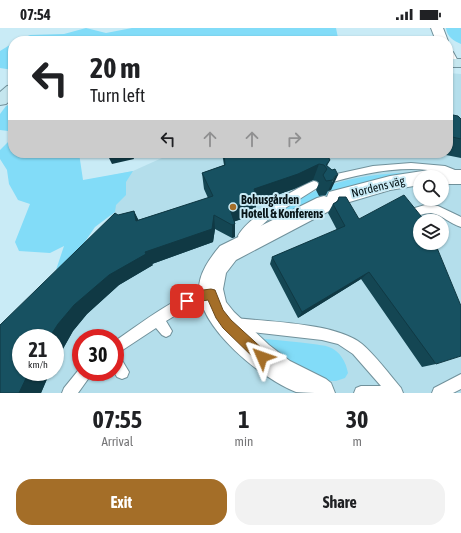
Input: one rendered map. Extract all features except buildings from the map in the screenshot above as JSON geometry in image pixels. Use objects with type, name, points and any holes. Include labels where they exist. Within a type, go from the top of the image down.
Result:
[{"type":"main road","points":[[0,100],[8,94]]},
{"type":"street","points":[[449,176],[460,176]]},
{"type":"street","name":"Nordens väg","points":[[211,294],[211,282],[220,262],[228,253],[330,201],[390,183],[413,179]]},
{"type":"street","points":[[211,294],[220,314],[227,324],[273,366],[321,393]]},
{"type":"lane","points":[[326,180],[366,170],[408,166],[442,169],[460,176]]},
{"type":"lane","points":[[246,243],[243,236],[255,223],[273,209],[314,185]]},
{"type":"lane","points":[[412,213],[422,208],[431,209],[450,216],[461,223]]},
{"type":"lane","points":[[124,343],[179,305],[195,297],[211,294]]},
{"type":"lane","points":[[157,320],[166,331]]},
{"type":"lane","points":[[227,324],[322,334],[340,338],[358,349],[396,393]]},
{"type":"lane","points":[[69,393],[79,381]]},
{"type":"lane","points":[[438,393],[461,381]]},
{"type":"lane","points":[[361,393],[390,393]]},
{"type":"shaded area","points":[[86,28],[106,33],[132,28],[336,28],[338,36],[28,36],[64,34]]},
{"type":"shaded area","points":[[446,28],[461,28],[461,44],[453,40],[453,36],[449,36]]},
{"type":"shaded area","points":[[8,46],[8,69],[0,68],[0,51]]},
{"type":"shaded area","points":[[453,73],[461,74],[461,393],[0,393],[0,337],[115,221],[83,181],[133,171],[162,158],[453,158]]},
{"type":"shaded area","points":[[8,105],[8,131],[0,130],[0,114]]},
{"type":"shaded area","points":[[8,142],[8,158],[80,158],[83,180],[133,171],[126,182],[126,195],[116,205],[115,212],[95,227],[72,261],[56,270],[64,246],[50,253],[19,251],[15,242],[30,204],[18,200],[9,184],[7,170],[0,159],[0,150]]},
{"type":"shaded area","points":[[412,173],[413,176],[343,189],[322,197],[269,224],[268,222],[307,195],[327,186],[367,176]]},
{"type":"shaded area","points":[[264,339],[307,343],[329,347],[342,357],[348,373],[345,378],[336,381],[326,381],[276,356],[260,342]]},
{"type":"place","name":"Bohusgården Hotell & Konferens","points":[[233,207]]},
{"type":"route","points":[[187,301],[195,297],[211,294],[214,304],[227,324],[262,357]]}]
